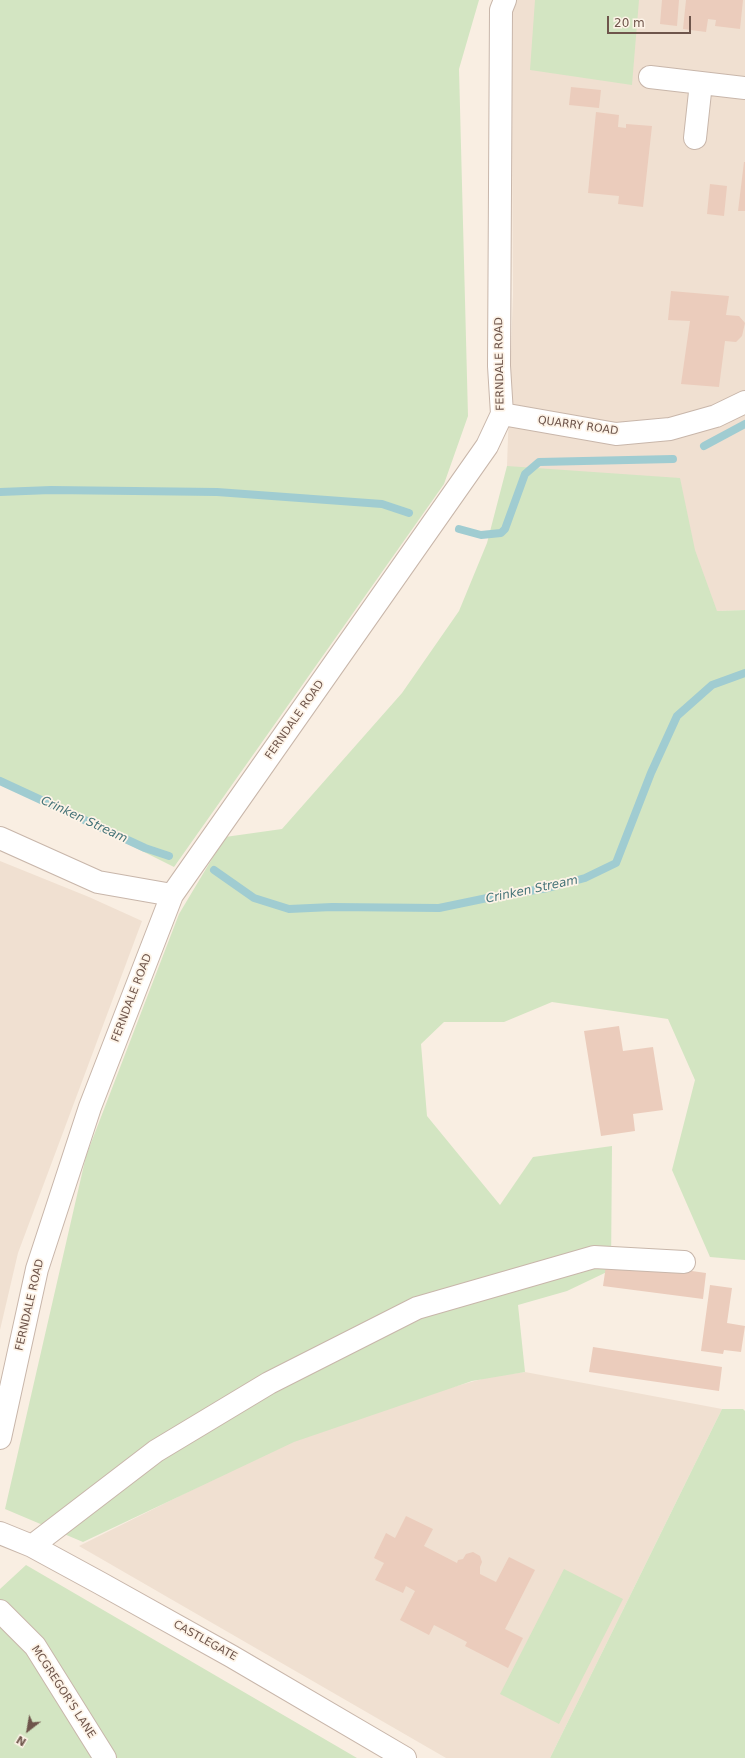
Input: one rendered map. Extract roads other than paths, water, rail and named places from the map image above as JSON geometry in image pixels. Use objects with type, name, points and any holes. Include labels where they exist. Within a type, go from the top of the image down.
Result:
[{"type":"street","name":"FERNDALE ROAD","points":[[0,1438],[37,1269],[90,1107],[172,895],[487,446],[502,414],[499,366],[501,10],[505,0]]},
{"type":"street","points":[[650,77],[745,88]]},
{"type":"street","points":[[695,138],[701,83]]},
{"type":"street","name":"QUARRY ROAD","points":[[502,414],[616,434],[670,429],[716,416],[745,402]]},
{"type":"street","points":[[0,838],[98,882],[172,895]]},
{"type":"street","points":[[32,1546],[156,1451],[270,1383],[416,1308],[594,1257],[684,1262]]},
{"type":"street","name":"CASTLEGATE","points":[[0,1533],[32,1546],[231,1656],[405,1758]]},
{"type":"street","name":"MCGREGOR'S LANE","points":[[0,1611],[35,1646],[105,1758]]},
{"type":"waterway","points":[[704,446],[745,424]]},
{"type":"waterway","points":[[459,529],[481,535],[501,533],[505,529],[525,474],[539,462],[673,459]]},
{"type":"waterway","points":[[0,492],[51,490],[217,492],[382,504],[409,513]]},
{"type":"waterway","name":"Crinken Stream","points":[[214,870],[254,898],[289,909],[332,907],[439,908],[492,897],[548,888],[585,878],[616,863],[651,773],[677,716],[712,685],[745,673]]},
{"type":"waterway","name":"Crinken Stream","points":[[0,781],[145,848],[169,856]]}]
